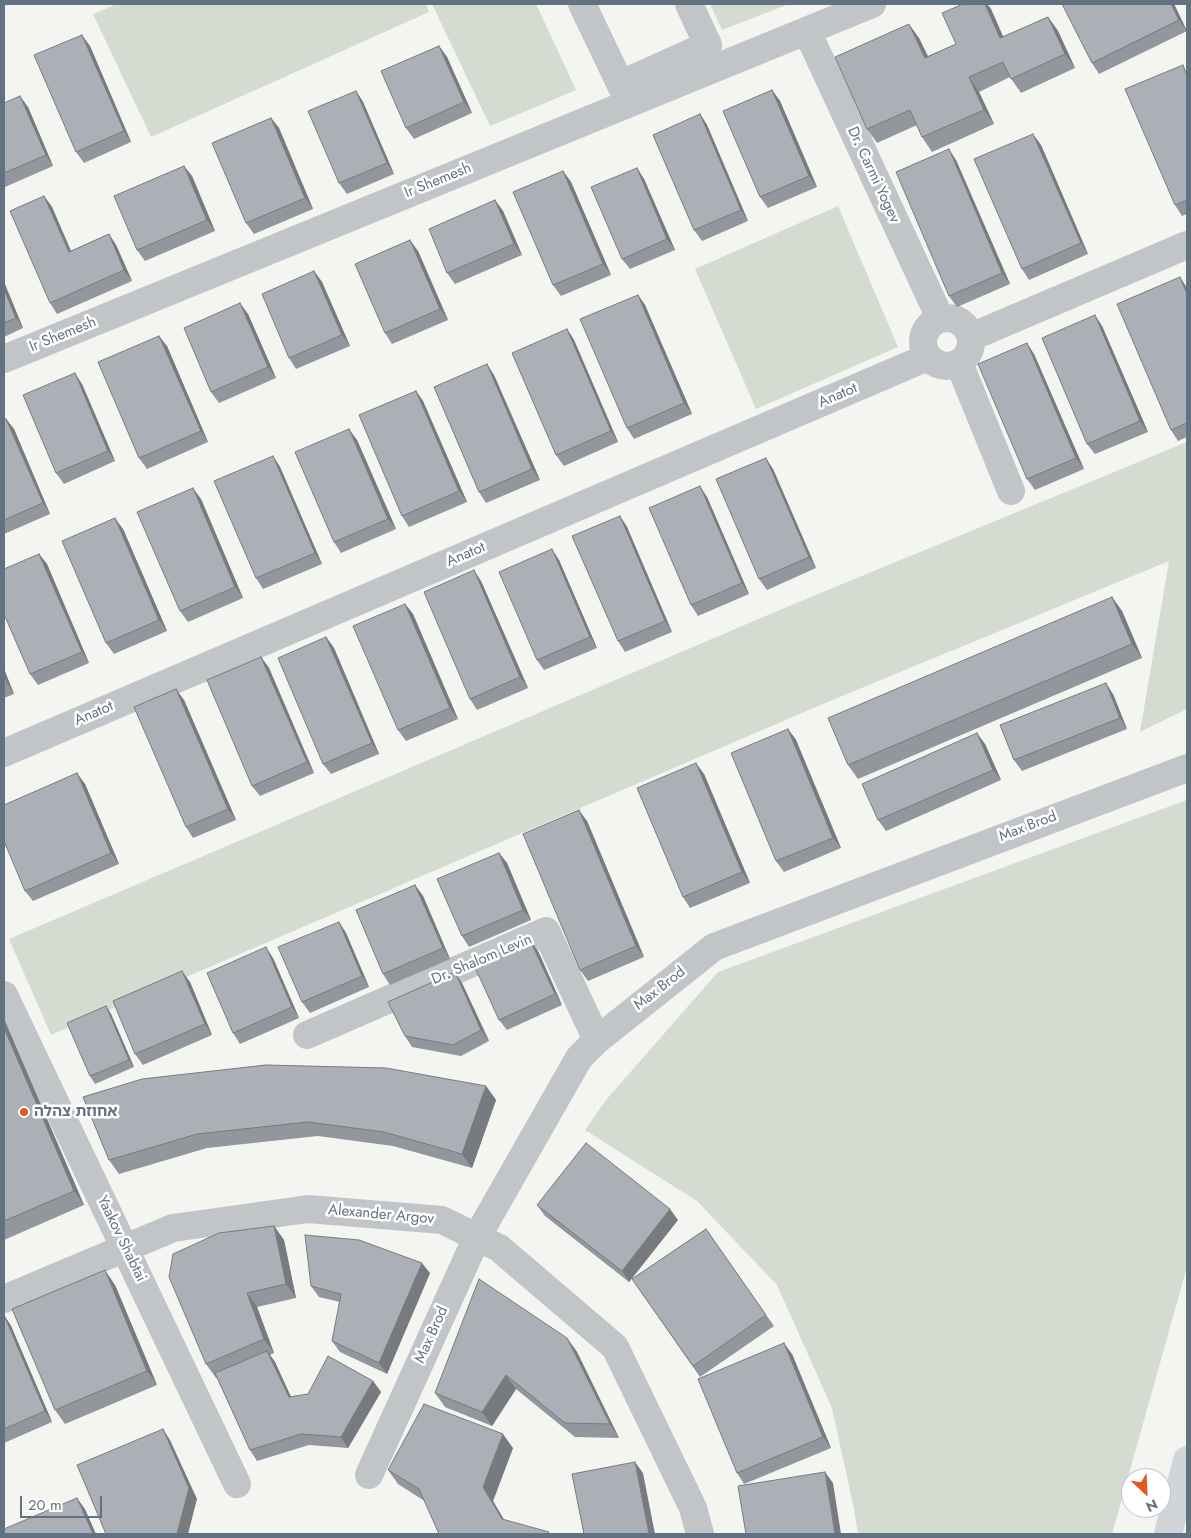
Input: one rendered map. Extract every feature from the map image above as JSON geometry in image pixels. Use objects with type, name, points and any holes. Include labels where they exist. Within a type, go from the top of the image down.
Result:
[{"type":"main road","points":[[1168,1534],[1187,1460]]},
{"type":"street","points":[[582,4],[625,93],[708,44],[689,4]]},
{"type":"street","name":"Ir Shemesh","points":[[4,360],[625,93],[807,31],[872,4]]},
{"type":"street","name":"Dr. Carmi Yogev","points":[[807,31],[940,318]]},
{"type":"street","points":[[971,338],[1187,245]]},
{"type":"street","points":[[940,318],[958,319],[966,325],[971,338],[970,351],[965,358],[951,366],[936,364],[924,351],[923,338],[925,330],[930,324],[940,318]]},
{"type":"street","name":"Anatot","points":[[4,753],[928,357]]},
{"type":"street","points":[[959,363],[1011,491]]},
{"type":"street","name":"Max Brod","points":[[369,1475],[477,1237],[579,1058],[596,1040],[714,946],[1187,768]]},
{"type":"street","name":"Dr. Shalom Levin","points":[[307,1035],[546,931],[596,1040]]},
{"type":"street","name":"Yaakov Shabtai","points":[[4,995],[237,1484]]},
{"type":"street","name":"Alexander Argov","points":[[4,1299],[173,1228],[308,1209],[442,1220],[499,1248],[615,1347],[693,1508],[700,1534]]},
{"type":"shaded area","points":[[117,4],[426,4],[429,12],[151,137],[93,14]]},
{"type":"shaded area","points":[[432,4],[536,4],[576,90],[490,126]]},
{"type":"shaded area","points":[[710,4],[789,4],[722,30]]},
{"type":"shaded area","points":[[838,206],[898,347],[756,409],[695,269]]},
{"type":"shaded area","points":[[1187,442],[1187,709],[1140,732],[1169,561],[830,701],[51,1035],[9,939],[789,606]]},
{"type":"shaded area","points":[[1187,800],[1187,1267],[1131,1468],[1121,1468],[1121,1502],[1112,1534],[858,1534],[832,1408],[777,1285],[697,1201],[585,1130],[606,1100],[718,972]]},
{"type":"building","points":[[963,4],[985,4],[1000,38],[1048,17],[1065,54],[1011,79],[1003,62],[969,77],[984,110],[922,137],[910,110],[867,129],[835,57],[909,24],[925,58],[956,44],[942,13]]},
{"type":"building","points":[[1062,4],[1171,4],[1179,20],[1092,63]]},
{"type":"building","points":[[82,35],[124,131],[76,152],[34,55]]},
{"type":"building","points":[[439,46],[464,102],[406,128],[381,71]]},
{"type":"building","points":[[1183,65],[1187,76],[1187,200],[1175,205],[1125,89]]},
{"type":"building","points":[[772,90],[809,176],[760,197],[723,111]]},
{"type":"building","points":[[356,91],[387,163],[339,183],[308,111]]},
{"type":"building","points":[[20,96],[46,155],[4,173],[4,103]]},
{"type":"building","points":[[700,114],[741,210],[694,230],[653,135]]},
{"type":"building","points":[[271,118],[305,198],[246,223],[212,143]]},
{"type":"building","points":[[1033,134],[1081,243],[1022,269],[974,159]]},
{"type":"building","points":[[949,149],[1002,273],[949,296],[896,172]]},
{"type":"building","points":[[184,166],[207,220],[137,250],[114,196]]},
{"type":"building","points":[[637,168],[667,239],[622,259],[591,187]]},
{"type":"building","points":[[563,171],[603,264],[553,285],[513,192]]},
{"type":"building","points":[[44,196],[69,252],[109,234],[124,270],[50,303],[10,211]]},
{"type":"building","points":[[495,200],[514,244],[447,273],[429,229]]},
{"type":"building","points":[[410,240],[440,309],[385,333],[355,264]]},
{"type":"building","points":[[314,271],[342,335],[289,358],[262,294]]},
{"type":"building","points":[[1180,277],[1187,294],[1187,423],[1171,430],[1117,304]]},
{"type":"building","points":[[4,289],[16,318],[4,323]]},
{"type":"building","points":[[638,295],[684,403],[627,428],[580,319]]},
{"type":"building","points":[[240,303],[268,367],[211,392],[184,328]]},
{"type":"building","points":[[1095,315],[1140,421],[1087,444],[1042,338]]},
{"type":"building","points":[[567,329],[611,431],[556,455],[512,353]]},
{"type":"building","points":[[159,336],[201,431],[139,458],[98,362]]},
{"type":"building","points":[[1027,343],[1076,458],[1027,479],[978,364]]},
{"type":"building","points":[[487,364],[532,469],[479,492],[434,387]]},
{"type":"building","points":[[75,373],[108,451],[56,473],[23,395]]},
{"type":"building","points":[[416,391],[459,491],[402,516],[359,415]]},
{"type":"building","points":[[6,419],[43,503],[4,520],[4,420]]},
{"type":"building","points":[[349,429],[388,519],[334,542],[295,452]]},
{"type":"building","points":[[273,456],[315,553],[256,578],[214,481]]},
{"type":"building","points":[[766,458],[809,557],[759,579],[716,479]]},
{"type":"building","points":[[700,486],[742,583],[691,605],[649,508]]},
{"type":"building","points":[[193,488],[235,587],[180,611],[137,512]]},
{"type":"building","points":[[620,516],[665,621],[618,641],[572,536]]},
{"type":"building","points":[[115,518],[159,620],[106,643],[62,541]]},
{"type":"building","points":[[552,549],[590,637],[537,660],[499,572]]},
{"type":"building","points":[[39,554],[82,652],[30,674],[4,614],[4,569]]},
{"type":"building","points":[[474,570],[520,677],[470,699],[424,592]]},
{"type":"building","points":[[1112,597],[1132,644],[848,765],[828,718]]},
{"type":"building","points":[[405,604],[450,708],[398,730],[353,626]]},
{"type":"building","points":[[326,637],[372,743],[323,764],[278,658]]},
{"type":"building","points":[[261,657],[307,762],[252,786],[207,680]]},
{"type":"building","points":[[1106,683],[1120,718],[1014,760],[1000,725]]},
{"type":"building","points":[[176,689],[228,809],[186,827],[134,707]]},
{"type":"building","points":[[788,729],[833,838],[776,861],[731,753]]},
{"type":"building","points":[[977,733],[993,770],[878,820],[862,784]]},
{"type":"building","points":[[696,763],[742,872],[683,897],[637,788]]},
{"type":"building","points":[[77,773],[111,853],[25,891],[4,841],[4,805]]},
{"type":"building","points":[[579,810],[636,946],[580,970],[523,834]]},
{"type":"building","points":[[499,853],[523,910],[462,936],[437,879]]},
{"type":"building","points":[[415,885],[443,948],[383,974],[356,910]]},
{"type":"building","points":[[339,922],[362,976],[302,1002],[278,947]]},
{"type":"building","points":[[530,940],[555,994],[499,1020],[474,965]]},
{"type":"building","points":[[266,947],[292,1007],[233,1033],[207,973]]},
{"type":"building","points":[[182,971],[205,1024],[135,1054],[113,1001]]},
{"type":"building","points":[[455,972],[481,1030],[453,1045],[405,1036],[388,1002]]},
{"type":"building","points":[[106,1006],[129,1060],[90,1076],[67,1023]]},
{"type":"building","name":"אחוזת צהלה","points":[[4,1028],[74,1191],[4,1221]]},
{"type":"building","points":[[266,1065],[386,1068],[486,1086],[462,1154],[384,1132],[308,1122],[197,1134],[109,1160],[83,1097],[142,1079]]},
{"type":"building","points":[[586,1143],[670,1209],[622,1271],[537,1205]]},
{"type":"building","points":[[274,1226],[286,1284],[247,1293],[264,1339],[206,1364],[169,1277],[173,1254],[219,1233]]},
{"type":"building","points":[[706,1229],[766,1315],[693,1366],[632,1279]]},
{"type":"building","points":[[305,1235],[359,1240],[422,1263],[379,1363],[332,1341],[341,1294],[311,1286]]},
{"type":"building","points":[[105,1270],[147,1371],[55,1410],[12,1309]]},
{"type":"building","points":[[479,1279],[567,1338],[610,1424],[565,1423],[506,1375],[482,1412],[435,1393]]},
{"type":"building","points":[[4,1315],[45,1411],[4,1429]]},
{"type":"building","points":[[784,1343],[823,1437],[737,1473],[698,1379]]},
{"type":"building","points":[[267,1351],[289,1397],[308,1394],[328,1356],[373,1381],[341,1437],[301,1434],[250,1450],[215,1373]]},
{"type":"building","points":[[424,1404],[503,1434],[483,1487],[502,1519],[549,1532],[548,1534],[439,1534],[419,1489],[388,1470]]},
{"type":"building","points":[[163,1429],[189,1488],[177,1534],[106,1534],[77,1465]]},
{"type":"building","points":[[635,1462],[649,1534],[584,1534],[572,1474]]},
{"type":"building","points":[[825,1472],[835,1534],[746,1534],[738,1486]]},
{"type":"building","points":[[77,1498],[93,1534],[4,1534],[4,1529]]},
{"type":"place","name":"אחוזת צהלה","points":[[24,1112]]}]
